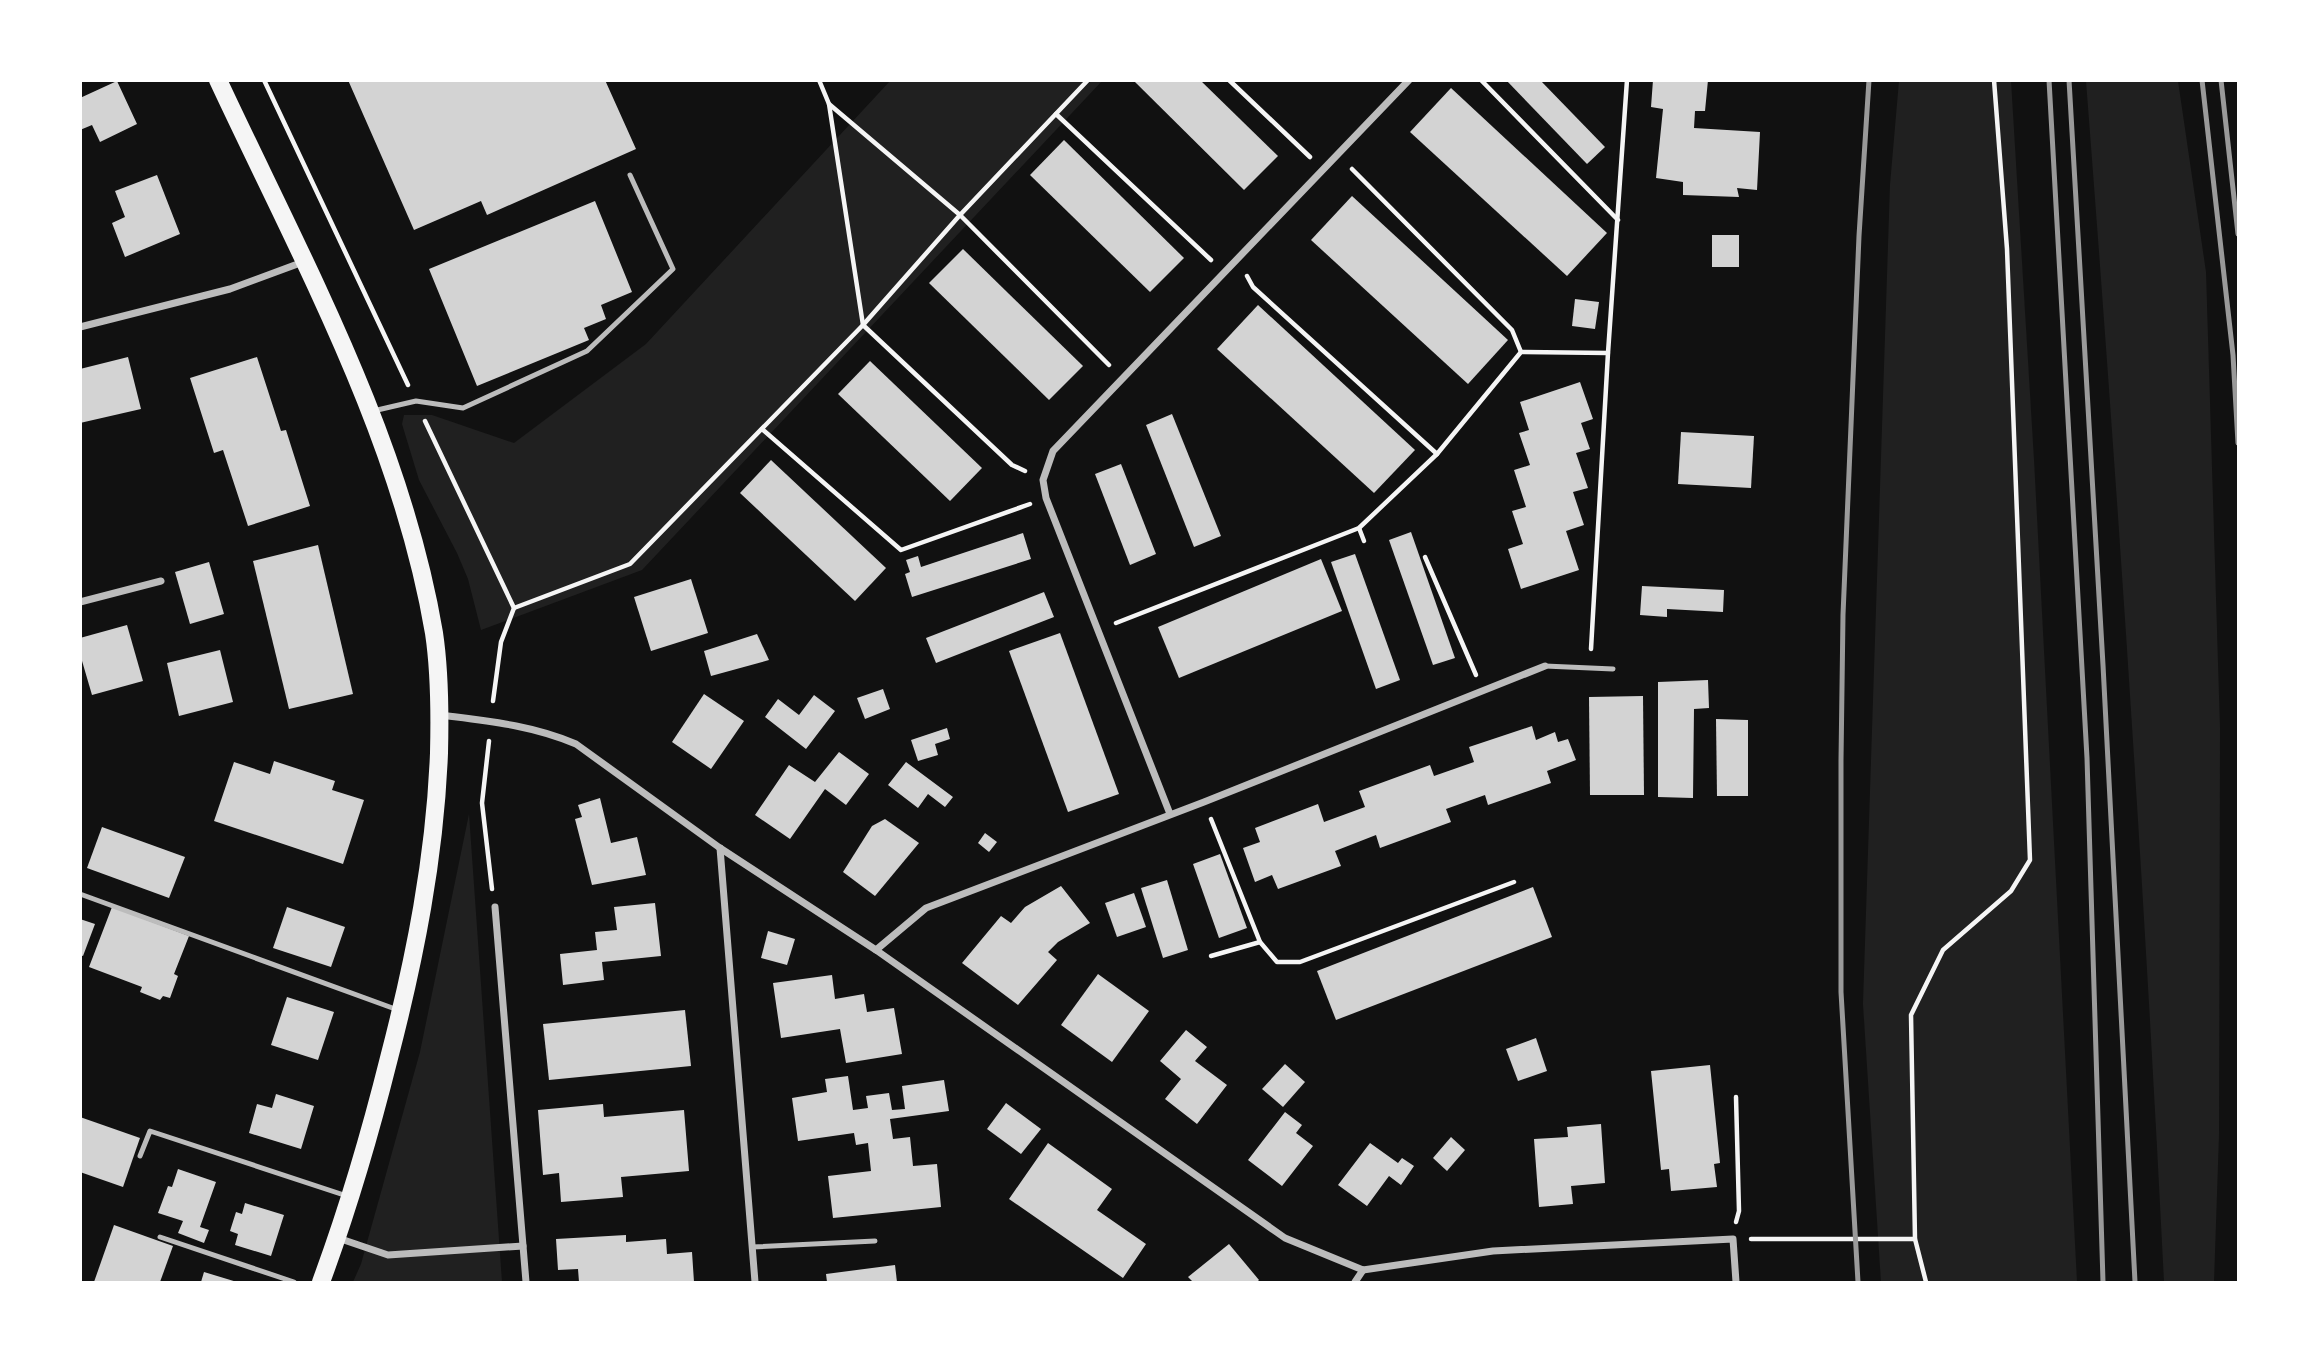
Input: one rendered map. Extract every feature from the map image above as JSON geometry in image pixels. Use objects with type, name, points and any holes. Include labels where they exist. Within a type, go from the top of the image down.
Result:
[{"type":"main road","points":[[218,80],[370,411],[393,476],[423,580],[438,662],[440,715],[431,859],[401,1011],[351,1198],[321,1283]]},
{"type":"street","points":[[1170,814],[1046,498],[1043,480],[1054,450],[1409,80]]},
{"type":"street","points":[[80,327],[230,289],[303,262]]},
{"type":"street","points":[[80,602],[162,581]]},
{"type":"street","points":[[876,950],[926,908],[1204,802],[1545,666]]},
{"type":"street","points":[[440,715],[524,726],[576,744],[720,848],[876,950],[1285,1238],[1363,1270],[1493,1251],[1732,1239],[1736,1283]]},
{"type":"street","points":[[720,848],[755,1283]]},
{"type":"street","points":[[495,907],[526,1283]]},
{"type":"street","points":[[337,1238],[388,1255],[523,1246]]},
{"type":"street","points":[[1355,1283],[1363,1270]]},
{"type":"lane","points":[[370,411],[415,401],[463,408],[587,351],[673,269],[630,175]]},
{"type":"lane","points":[[1545,666],[1613,669]]},
{"type":"lane","points":[[80,894],[401,1011]]},
{"type":"lane","points":[[140,1156],[150,1131],[351,1198]]},
{"type":"lane","points":[[160,1237],[294,1283]]},
{"type":"lane","points":[[752,1247],[875,1241]]},
{"type":"path","points":[[819,80],[829,104],[863,325],[1012,465],[1043,480]]},
{"type":"path","points":[[514,608],[630,564],[863,325],[960,215],[1088,80]]},
{"type":"path","points":[[1229,80],[1324,170]]},
{"type":"path","points":[[1482,80],[1618,220]]},
{"type":"path","points":[[1590,668],[1608,354],[1628,80]]},
{"type":"path","points":[[1926,1283],[1915,1239],[1911,1015],[1943,950],[2011,891],[2029,860],[2007,249],[1994,80]]},
{"type":"path","points":[[829,104],[960,215],[1123,378]]},
{"type":"path","points":[[1056,114],[1225,273]]},
{"type":"path","points":[[1334,159],[1355,171],[1512,330],[1521,352]]},
{"type":"path","points":[[1237,259],[1253,287],[1437,454]]},
{"type":"path","points":[[1521,352],[1608,354]]},
{"type":"path","points":[[1099,630],[1359,528],[1437,454],[1521,352]]},
{"type":"path","points":[[762,429],[901,550],[1046,498]]},
{"type":"path","points":[[1359,528],[1364,541]]},
{"type":"path","points":[[1425,557],[1483,692]]},
{"type":"path","points":[[1204,802],[1260,942],[1277,962],[1300,962],[1514,882]]},
{"type":"path","points":[[1211,956],[1260,942]]},
{"type":"path","points":[[1736,1097],[1739,1211],[1732,1239],[1915,1239]]},
{"type":"shaded area","points":[[890,81],[1102,81],[642,570],[481,630],[468,579],[419,480],[402,424],[404,415],[432,415],[514,443],[646,344]]},
{"type":"shaded area","points":[[1899,81],[2011,81],[2034,460],[2077,1282],[1881,1282],[1863,1004],[1890,185]]},
{"type":"shaded area","points":[[2086,81],[2178,81],[2206,272],[2220,728],[2219,1135],[2214,1282],[2164,1282],[2129,681]]},
{"type":"shaded area","points":[[469,814],[502,1282],[353,1282],[361,1264],[420,1052]]},
{"type":"building","points":[[348,80],[605,80],[636,149],[487,215],[481,201],[414,230]]},
{"type":"building","points":[[1133,80],[1200,80],[1278,156],[1244,190]]},
{"type":"building","points":[[1506,80],[1540,80],[1605,147],[1587,164]]},
{"type":"building","points":[[1653,80],[1708,80],[1705,111],[1695,111],[1694,128],[1760,132],[1757,190],[1737,188],[1739,197],[1683,195],[1683,182],[1656,178],[1663,109],[1651,107]]},
{"type":"building","points":[[117,81],[137,124],[100,142],[92,125],[80,130],[80,98]]},
{"type":"building","points":[[1451,88],[1607,233],[1567,276],[1410,132]]},
{"type":"building","points":[[1064,140],[1184,258],[1150,292],[1030,175]]},
{"type":"building","points":[[157,175],[180,234],[125,257],[112,223],[125,217],[115,191]]},
{"type":"building","points":[[1352,196],[1508,340],[1468,384],[1311,240]]},
{"type":"building","points":[[595,201],[632,292],[601,305],[606,319],[584,328],[589,340],[477,386],[429,269]]},
{"type":"building","points":[[1712,235],[1739,235],[1739,267],[1712,267]]},
{"type":"building","points":[[963,249],[1083,366],[1049,400],[929,283]]},
{"type":"building","points":[[1575,299],[1599,302],[1595,329],[1572,326]]},
{"type":"building","points":[[1258,305],[1415,450],[1374,493],[1217,349]]},
{"type":"building","points":[[128,357],[141,409],[80,423],[80,369]]},
{"type":"building","points":[[257,357],[281,431],[286,430],[310,506],[248,526],[223,450],[214,453],[190,378]]},
{"type":"building","points":[[870,361],[982,468],[950,501],[838,394]]},
{"type":"building","points":[[1580,382],[1593,419],[1581,423],[1590,449],[1576,453],[1588,488],[1573,492],[1584,525],[1566,531],[1579,570],[1521,589],[1508,549],[1523,544],[1512,511],[1526,507],[1514,470],[1530,465],[1519,433],[1529,430],[1520,402]]},
{"type":"building","points":[[1172,414],[1221,536],[1194,547],[1146,425]]},
{"type":"building","points":[[1681,432],[1754,436],[1751,488],[1678,484]]},
{"type":"building","points":[[771,460],[886,568],[855,601],[740,493]]},
{"type":"building","points":[[1121,464],[1156,554],[1130,565],[1095,474]]},
{"type":"building","points":[[1411,532],[1455,658],[1433,665],[1389,540]]},
{"type":"building","points":[[1023,533],[1031,559],[912,597],[905,574],[910,572],[906,560],[918,556],[921,567]]},
{"type":"building","points":[[318,545],[353,694],[289,709],[253,561]]},
{"type":"building","points":[[1355,554],[1400,680],[1376,689],[1331,562]]},
{"type":"building","points":[[1321,559],[1342,611],[1179,678],[1158,627]]},
{"type":"building","points":[[209,562],[224,614],[190,624],[175,572]]},
{"type":"building","points":[[691,579],[708,633],[651,651],[634,597]]},
{"type":"building","points":[[1642,586],[1724,590],[1723,612],[1667,609],[1667,617],[1640,615]]},
{"type":"building","points":[[1044,592],[1054,617],[936,663],[926,638]]},
{"type":"building","points":[[127,625],[143,681],[92,695],[80,654],[80,638]]},
{"type":"building","points":[[1060,633],[1119,794],[1068,812],[1009,651]]},
{"type":"building","points":[[757,634],[769,660],[711,676],[704,651]]},
{"type":"building","points":[[220,650],[233,702],[179,716],[167,663]]},
{"type":"building","points":[[1708,680],[1709,708],[1694,709],[1693,798],[1658,797],[1658,682]]},
{"type":"building","points":[[883,689],[890,709],[865,719],[857,698]]},
{"type":"building","points":[[704,694],[744,721],[711,769],[672,742]]},
{"type":"building","points":[[814,695],[835,711],[806,749],[765,717],[778,699],[799,715]]},
{"type":"building","points":[[1643,696],[1644,795],[1590,795],[1589,697]]},
{"type":"building","points":[[1716,719],[1748,720],[1748,796],[1717,796]]},
{"type":"building","points":[[1532,726],[1536,740],[1555,732],[1558,742],[1568,739],[1576,760],[1547,771],[1551,783],[1488,805],[1485,795],[1446,809],[1451,822],[1380,848],[1376,835],[1335,851],[1341,866],[1278,889],[1272,875],[1255,882],[1243,848],[1260,842],[1255,828],[1318,804],[1324,822],[1365,807],[1359,791],[1430,765],[1434,776],[1474,762],[1469,747]]},
{"type":"building","points":[[947,728],[950,739],[935,744],[938,755],[918,761],[911,740]]},
{"type":"building","points":[[839,752],[869,774],[846,805],[825,789],[790,839],[755,815],[789,765],[815,782]]},
{"type":"building","points":[[274,761],[335,781],[332,790],[364,800],[343,864],[214,821],[234,762],[270,774]]},
{"type":"building","points":[[906,762],[953,797],[945,807],[928,794],[918,808],[888,785]]},
{"type":"building","points":[[600,798],[611,843],[637,837],[646,875],[592,885],[575,819],[582,817],[578,805]]},
{"type":"building","points":[[885,819],[919,843],[875,896],[843,872],[872,826]]},
{"type":"building","points":[[102,827],[185,857],[169,898],[87,868]]},
{"type":"building","points":[[985,833],[997,842],[989,852],[978,843]]},
{"type":"building","points":[[1220,854],[1247,928],[1219,938],[1193,864]]},
{"type":"building","points":[[1167,880],[1188,950],[1163,958],[1141,888]]},
{"type":"building","points":[[1061,886],[1090,923],[1058,942],[1048,952],[1057,960],[1018,1005],[962,963],[1001,916],[1011,923],[1025,907]]},
{"type":"building","points":[[1533,887],[1552,937],[1336,1020],[1317,971]]},
{"type":"building","points":[[1134,893],[1146,927],[1117,937],[1105,903]]},
{"type":"building","points":[[655,903],[661,956],[602,962],[604,980],[563,985],[560,954],[597,950],[595,932],[617,930],[614,907]]},
{"type":"building","points":[[112,907],[189,936],[174,974],[178,976],[170,998],[163,996],[160,1000],[140,992],[142,987],[89,967]]},
{"type":"building","points":[[287,907],[345,927],[331,967],[273,948]]},
{"type":"building","points":[[80,919],[95,924],[83,956],[80,955]]},
{"type":"building","points":[[768,931],[795,939],[787,965],[761,958]]},
{"type":"building","points":[[1098,974],[1149,1011],[1112,1062],[1061,1025]]},
{"type":"building","points":[[832,975],[835,999],[864,994],[867,1012],[894,1008],[902,1054],[846,1063],[840,1029],[781,1038],[773,983]]},
{"type":"building","points":[[287,997],[334,1012],[318,1060],[271,1045]]},
{"type":"building","points":[[685,1010],[691,1066],[549,1080],[543,1024]]},
{"type":"building","points":[[1186,1030],[1207,1047],[1195,1061],[1227,1085],[1197,1124],[1165,1099],[1181,1079],[1160,1061]]},
{"type":"building","points":[[1536,1038],[1547,1071],[1518,1081],[1506,1049]]},
{"type":"building","points":[[1285,1064],[1305,1082],[1283,1107],[1262,1089]]},
{"type":"building","points":[[1710,1065],[1720,1163],[1714,1164],[1717,1187],[1671,1191],[1669,1169],[1661,1170],[1651,1071]]},
{"type":"building","points":[[848,1076],[853,1110],[868,1108],[866,1096],[889,1093],[892,1110],[905,1109],[902,1086],[944,1080],[949,1111],[890,1119],[893,1139],[910,1137],[913,1166],[937,1164],[941,1207],[833,1218],[828,1176],[871,1171],[868,1143],[856,1145],[854,1133],[798,1141],[792,1098],[827,1092],[825,1079]]},
{"type":"building","points":[[276,1094],[314,1106],[301,1149],[249,1133],[257,1104],[272,1108]]},
{"type":"building","points":[[1006,1103],[1041,1129],[1021,1154],[987,1129]]},
{"type":"building","points":[[603,1104],[604,1117],[684,1110],[689,1171],[621,1177],[623,1197],[561,1202],[559,1173],[543,1175],[538,1110]]},
{"type":"building","points":[[1285,1112],[1302,1125],[1296,1133],[1313,1146],[1282,1186],[1248,1160]]},
{"type":"building","points":[[80,1117],[140,1138],[123,1187],[80,1172]]},
{"type":"building","points":[[1601,1124],[1605,1183],[1571,1186],[1573,1204],[1539,1207],[1534,1139],[1568,1137],[1567,1127]]},
{"type":"building","points":[[1451,1137],[1465,1150],[1447,1171],[1433,1158]]},
{"type":"building","points":[[1048,1143],[1112,1189],[1097,1210],[1146,1244],[1123,1278],[1009,1199]]},
{"type":"building","points":[[1370,1143],[1398,1163],[1402,1158],[1414,1166],[1401,1185],[1389,1176],[1367,1206],[1338,1185]]},
{"type":"building","points":[[178,1169],[216,1182],[200,1227],[209,1230],[204,1243],[178,1233],[183,1221],[158,1213]]},
{"type":"building","points":[[245,1203],[284,1215],[271,1256],[235,1245],[238,1234],[230,1231],[236,1212],[242,1214]]},
{"type":"building","points":[[114,1225],[173,1246],[160,1282],[94,1282]]},
{"type":"building","points":[[626,1235],[626,1242],[666,1239],[667,1254],[692,1252],[694,1282],[579,1282],[578,1269],[558,1270],[556,1239]]},
{"type":"building","points":[[1229,1244],[1259,1280],[1257,1282],[1193,1282],[1188,1277]]},
{"type":"building","points":[[895,1265],[897,1282],[827,1282],[826,1274]]},
{"type":"building","points":[[204,1272],[237,1282],[201,1282]]},
{"type":"railway","points":[[1858,1282],[1841,992],[1841,760],[1843,615],[1859,236],[1869,80]]},
{"type":"railway","points":[[2049,80],[2087,758],[2103,1282]]},
{"type":"railway","points":[[2069,80],[2135,1282]]},
{"type":"railway","points":[[2202,80],[2233,355],[2238,443]]},
{"type":"railway","points":[[2221,80],[2238,234]]}]
